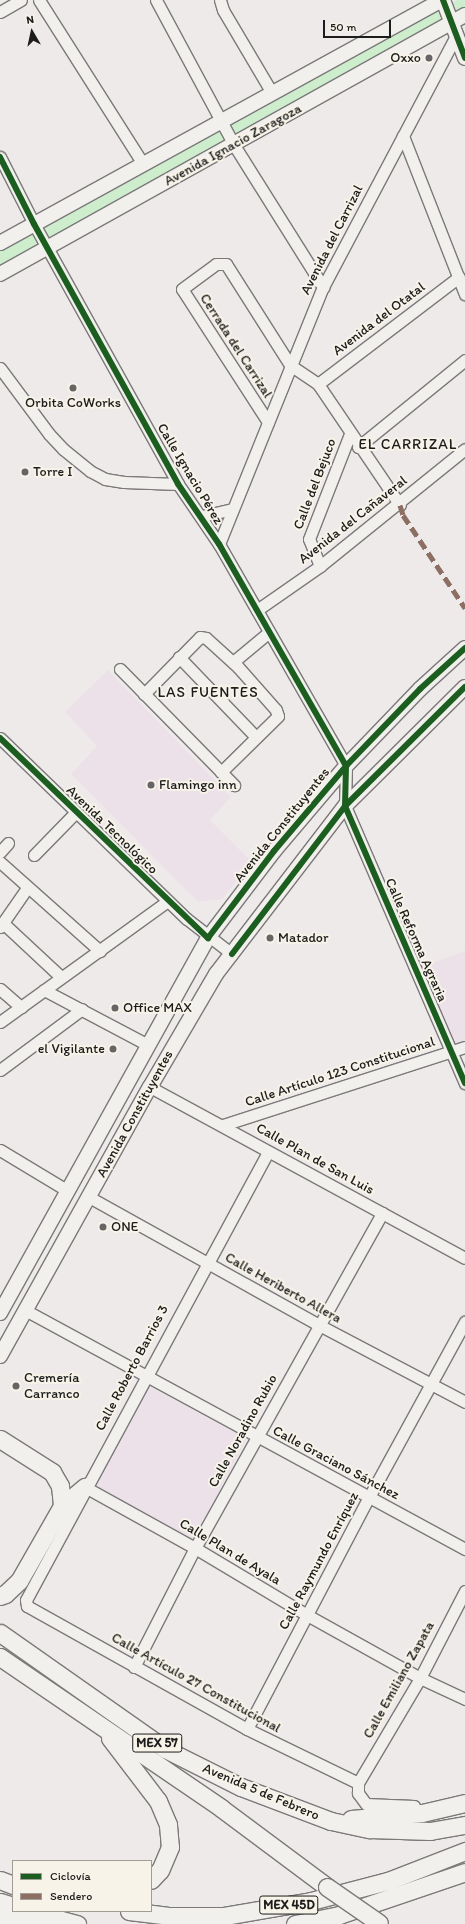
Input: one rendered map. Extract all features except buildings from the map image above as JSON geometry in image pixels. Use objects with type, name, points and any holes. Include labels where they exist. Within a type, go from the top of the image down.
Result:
[{"type":"highway","points":[[0,1439],[52,1472],[60,1486],[62,1506]]},
{"type":"highway","points":[[0,1596],[5,1594],[19,1581],[62,1506],[86,1487]]},
{"type":"highway","name":"Avenida 5 de Febrero","points":[[0,1633],[165,1750],[241,1787],[331,1820],[370,1829],[430,1831],[465,1825]]},
{"type":"highway","name":"Avenida 5 de Febrero","points":[[0,1657],[221,1808],[327,1887],[380,1924]]},
{"type":"highway","points":[[100,1726],[158,1801],[168,1826],[170,1847],[160,1870],[152,1879]]},
{"type":"highway","points":[[331,1820],[422,1813],[465,1803]]},
{"type":"highway","name":"MEX 45D","points":[[136,1912],[166,1916],[224,1916],[303,1902],[388,1880],[465,1851]]},
{"type":"highway","name":"MEX 45D","points":[[295,1924],[339,1915],[465,1872]]},
{"type":"highway","points":[[0,1879],[12,1880]]},
{"type":"highway","points":[[0,1879],[12,1885]]},
{"type":"highway","points":[[0,1902],[12,1906]]},
{"type":"highway","points":[[32,1912],[77,1924]]},
{"type":"highway","points":[[0,1915],[39,1924]]},
{"type":"main road","name":"Avenida Ignacio Zaragoza","points":[[0,243],[443,0]]},
{"type":"main road","points":[[443,0],[465,58]]},
{"type":"main road","name":"Avenida Ignacio Zaragoza","points":[[0,274],[465,15]]},
{"type":"main road","name":"Avenida Constituyentes","points":[[0,1313],[4,1297],[68,1191],[208,938],[274,851],[346,766],[420,689],[465,648]]},
{"type":"main road","name":"Avenida Constituyentes","points":[[0,1356],[199,1000],[232,954],[345,806],[465,687]]},
{"type":"street","points":[[0,12],[21,0]]},
{"type":"street","points":[[39,0],[143,164]]},
{"type":"street","points":[[156,0],[234,145],[323,287]]},
{"type":"street","points":[[220,0],[223,10],[272,93]]},
{"type":"street","name":"Avenida del Carrizal","points":[[219,544],[290,365],[323,287],[456,36]]},
{"type":"street","points":[[403,136],[465,294]]},
{"type":"street","name":"Calle Ignacio Pérez","points":[[0,157],[34,224],[49,247],[178,484],[202,516],[219,544],[346,766]]},
{"type":"street","name":"Cerrada del Carrizal","points":[[268,422],[184,294],[185,285],[216,264],[226,264],[290,365]]},
{"type":"street","name":"Avenida del Otatal","points":[[318,384],[459,277]]},
{"type":"street","points":[[358,447],[465,360]]},
{"type":"street","points":[[290,365],[318,384],[358,447],[400,505]]},
{"type":"street","points":[[0,368],[49,434],[63,450],[90,471],[105,479],[124,482],[178,484]]},
{"type":"street","name":"Calle del Bejuco","points":[[320,566],[309,539],[350,434]]},
{"type":"street","name":"Avenida del Cañaveral","points":[[257,610],[320,566],[400,505],[465,449]]},
{"type":"street","points":[[202,516],[232,509]]},
{"type":"street","points":[[235,665],[271,635]]},
{"type":"street","points":[[144,694],[196,639],[204,637],[235,665],[278,713],[277,719],[256,737],[221,772]]},
{"type":"street","points":[[179,657],[256,737]]},
{"type":"street","points":[[120,669],[234,785]]},
{"type":"street","name":"Avenida Tecnológico","points":[[0,738],[168,901],[208,938],[232,954]]},
{"type":"street","points":[[345,806],[346,766]]},
{"type":"street","name":"Calle Reforma Agraria","points":[[345,806],[465,1083]]},
{"type":"street","points":[[34,855],[76,812]]},
{"type":"street","points":[[0,852],[8,843]]},
{"type":"street","points":[[0,862],[27,888],[100,951]]},
{"type":"street","points":[[27,888],[1,925],[61,977]]},
{"type":"street","points":[[0,1022],[168,901]]},
{"type":"street","points":[[0,989],[21,1007]]},
{"type":"street","points":[[44,990],[148,1045]]},
{"type":"street","points":[[0,1070],[82,1009]]},
{"type":"street","name":"Calle Artículo 123 Constitucional","points":[[223,1125],[465,1047]]},
{"type":"street","name":"Calle Plan de San Luis","points":[[150,1087],[223,1125],[268,1152],[465,1258]]},
{"type":"street","points":[[0,1150],[68,1191]]},
{"type":"street","name":"Calle Roberto Barrios 3","points":[[26,1600],[206,1262],[268,1152]]},
{"type":"street","name":"Calle Heriberto Allera","points":[[89,1197],[319,1325],[465,1402]]},
{"type":"street","name":"Calle Noradino Rubio","points":[[134,1667],[195,1548],[382,1213]]},
{"type":"street","name":"Calle Graciano Sánchez","points":[[25,1310],[465,1549]]},
{"type":"street","name":"Calle Raymundo Enríquez","points":[[247,1729],[369,1497],[465,1322]]},
{"type":"street","name":"Calle Plan de Ayala","points":[[86,1487],[420,1678],[465,1699]]},
{"type":"street","name":"Calle Emiliano Zapata","points":[[358,1784],[420,1678],[465,1591]]},
{"type":"street","name":"Calle Artículo 27 Constitucional","points":[[26,1600],[27,1606],[134,1667],[247,1729],[358,1784]]},
{"type":"street","points":[[358,1784],[360,1797],[370,1805],[422,1806],[465,1803]]},
{"type":"shaded area","name":"Flamingo inn","points":[[108,670],[231,797],[210,820],[252,862],[222,899],[198,902],[71,774],[97,746],[65,712]]},
{"type":"shaded area","points":[[465,951],[465,1041],[455,1045],[421,967]]},
{"type":"shaded area","points":[[147,1385],[247,1439],[192,1541],[91,1487]]},
{"type":"green space","points":[[457,0],[465,0],[465,9],[0,267],[0,251],[99,194]]},
{"type":"marked path","points":[[400,505],[403,515],[465,608]]},
{"type":"cycle path","points":[[443,0],[465,58]]},
{"type":"cycle path","points":[[0,157],[34,224],[178,484],[219,544],[346,766],[345,806],[465,1083]]},
{"type":"cycle path","points":[[0,738],[208,938],[274,851],[346,766],[420,689],[465,648]]},
{"type":"cycle path","points":[[232,954],[345,806],[465,687]]},
{"type":"place","name":"Oxxo","points":[[429,58]]},
{"type":"place","name":"Orbita CoWorks","points":[[73,388]]},
{"type":"place","name":"Torre I","points":[[25,472]]},
{"type":"place","name":"Flamingo inn","points":[[151,785]]},
{"type":"place","name":"Matador","points":[[270,938]]},
{"type":"place","name":"Office MAX","points":[[115,1008]]},
{"type":"place","name":"el Vigilante","points":[[113,1049]]},
{"type":"place","name":"ONE","points":[[103,1227]]},
{"type":"place","name":"Cremería Carranco","points":[[16,1386]]},
{"type":"district","name":"EL CARRIZAL","points":[[408,445]]},
{"type":"district","name":"LAS FUENTES","points":[[208,693]]}]
